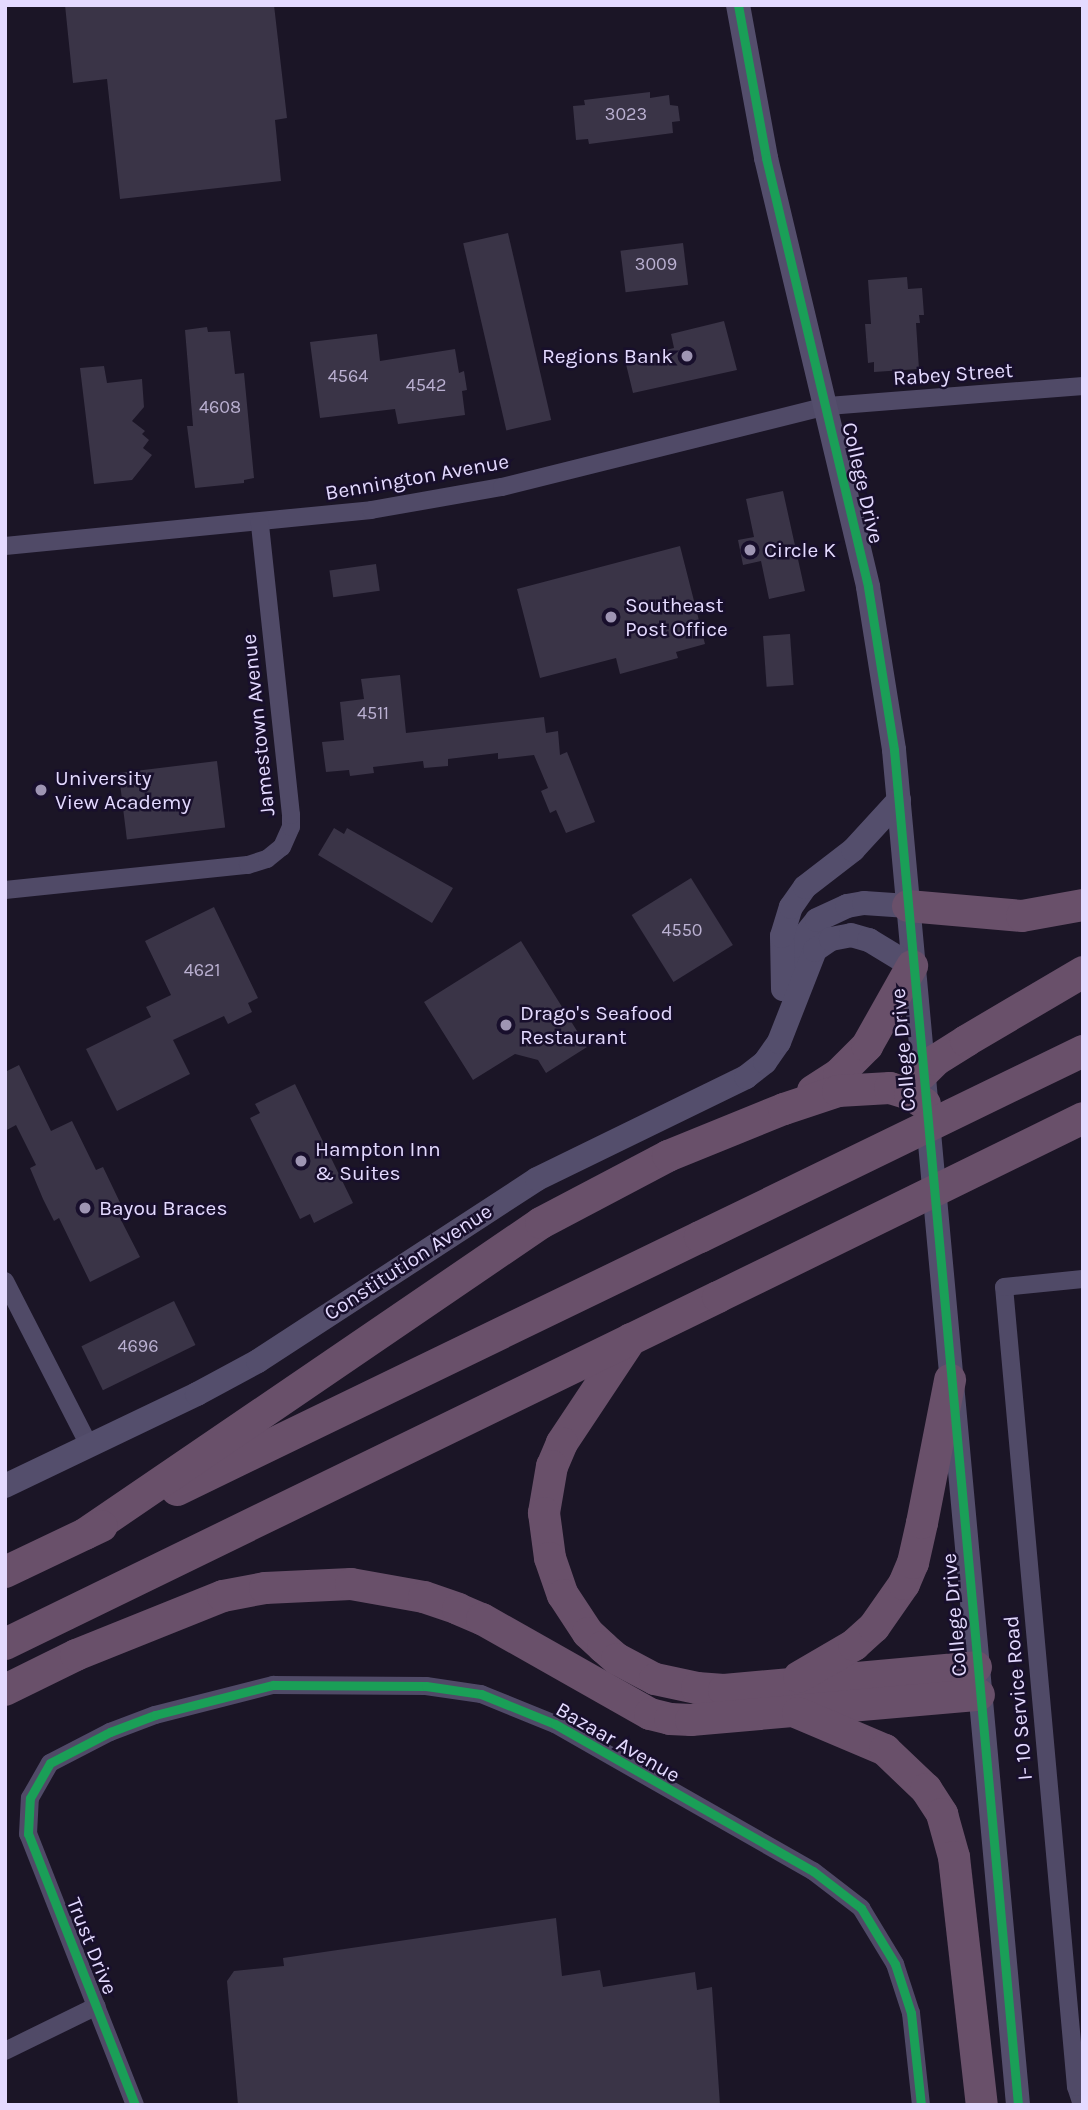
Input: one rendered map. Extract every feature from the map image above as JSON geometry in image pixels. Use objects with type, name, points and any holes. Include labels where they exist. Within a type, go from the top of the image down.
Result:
[{"type":"highway","points":[[908,906],[1022,916],[1083,905]]},
{"type":"highway","points":[[784,1109],[839,1074],[858,1056],[912,966]]},
{"type":"highway","points":[[85,1534],[541,1223],[668,1156],[784,1109],[838,1091],[872,1087],[924,1089],[956,1047],[1083,972]]},
{"type":"highway","points":[[5,1572],[1083,1051]]},
{"type":"highway","points":[[5,1644],[1083,1118]]},
{"type":"highway","points":[[631,1339],[574,1423],[552,1466],[544,1513],[545,1535],[556,1577],[563,1595],[588,1633],[617,1659],[636,1671],[673,1684],[698,1688],[977,1681]]},
{"type":"highway","points":[[775,1685],[822,1666],[854,1645],[874,1627],[904,1584],[913,1563],[922,1524],[950,1380]]},
{"type":"highway","points":[[5,1690],[76,1655],[223,1596],[265,1588],[351,1584],[425,1597],[482,1619],[650,1714],[691,1720],[793,1711],[977,1681]]},
{"type":"highway","points":[[793,1711],[885,1750],[926,1789],[942,1815],[954,1857],[982,2105]]},
{"type":"street","name":"College Drive","points":[[738,5],[766,158],[828,406],[869,587],[899,800],[977,1681],[1018,2105]]},
{"type":"street","name":"Rabey Street","points":[[828,406],[1083,386]]},
{"type":"street","name":"Bennington Avenue","points":[[5,546],[382,509],[476,493],[828,406]]},
{"type":"street","name":"Jamestown Avenue","points":[[5,890],[248,865],[267,859],[282,846],[291,827],[291,815],[260,523]]},
{"type":"street","points":[[788,1016],[783,989],[782,936],[791,907],[805,887],[853,850],[899,800]]},
{"type":"street","points":[[783,989],[796,946],[817,920],[847,906],[864,903],[908,906]]},
{"type":"street","name":"Constitution Avenue","points":[[5,1486],[197,1394],[258,1361],[537,1179],[746,1077],[772,1052],[815,950],[831,939],[851,935],[869,940],[912,966]]},
{"type":"street","name":"I- 10 Service Road","points":[[1082,2105],[1076,2087],[1004,1287],[1083,1279]]},
{"type":"street","points":[[5,1281],[89,1445]]},
{"type":"street","name":"Bazaar Avenue","points":[[30,1798],[50,1763],[110,1732],[155,1716],[273,1685],[426,1686],[481,1694],[555,1724],[813,1871],[861,1908],[895,1964],[911,2013],[921,2105]]},
{"type":"street","name":"Trust Drive","points":[[30,1798],[28,1834],[135,2105]]},
{"type":"street","points":[[5,2051],[97,2006]]},
{"type":"building","points":[[65,5],[274,5],[287,118],[275,120],[281,181],[120,199],[107,79],[73,83]]},
{"type":"building","points":[[650,92],[650,98],[669,95],[670,105],[678,106],[680,121],[672,122],[673,133],[589,144],[588,139],[576,140],[573,106],[585,105],[584,100]]},
{"type":"building","points":[[508,233],[551,420],[506,430],[463,243]]},
{"type":"building","points":[[683,243],[688,285],[626,292],[620,251]]},
{"type":"building","points":[[907,277],[908,289],[922,288],[924,315],[919,315],[920,323],[916,323],[919,369],[874,372],[874,362],[868,363],[865,324],[871,324],[868,280]]},
{"type":"building","name":"Regions Bank","points":[[724,321],[737,370],[633,393],[625,360],[674,348],[671,334]]},
{"type":"building","points":[[207,327],[208,332],[230,331],[235,374],[244,373],[254,478],[244,480],[244,483],[195,488],[187,426],[193,426],[185,330]]},
{"type":"building","points":[[377,334],[380,361],[455,349],[459,373],[464,371],[467,390],[462,391],[465,415],[398,424],[395,409],[320,418],[310,342]]},
{"type":"building","points":[[104,366],[107,383],[142,379],[144,407],[132,421],[145,431],[142,434],[149,440],[143,448],[152,455],[132,480],[94,484],[80,368]]},
{"type":"building","name":"Circle K","points":[[783,491],[805,591],[769,599],[761,561],[743,565],[738,540],[754,537],[746,499]]},
{"type":"building","name":"Southeast Post Office","points":[[680,546],[705,644],[676,652],[678,658],[620,674],[616,658],[540,678],[517,589]]},
{"type":"building","points":[[376,564],[380,591],[333,597],[329,571]]},
{"type":"building","points":[[790,634],[794,685],[767,687],[763,636]]},
{"type":"building","points":[[400,675],[406,733],[544,717],[546,733],[558,731],[560,755],[567,752],[595,822],[566,833],[556,810],[550,813],[541,791],[548,788],[534,755],[498,759],[498,753],[448,759],[448,766],[424,768],[423,761],[373,767],[374,773],[350,776],[349,770],[326,772],[322,742],[344,740],[340,702],[364,699],[361,679]]},
{"type":"building","points":[[217,761],[225,828],[127,840],[119,773]]},
{"type":"building","points":[[334,828],[344,834],[347,828],[453,888],[432,923],[318,855]]},
{"type":"building","points":[[691,878],[733,945],[674,982],[632,915]]},
{"type":"building","points":[[214,907],[258,998],[248,1003],[252,1012],[228,1024],[224,1016],[173,1040],[190,1074],[117,1111],[86,1049],[151,1017],[146,1007],[171,995],[145,941]]},
{"type":"building","name":"Drago's Seafood Restaurant","points":[[521,941],[587,1047],[546,1073],[538,1060],[515,1054],[473,1080],[424,1002]]},
{"type":"building","name":"Bayou Braces","points":[[19,1065],[51,1131],[72,1121],[96,1170],[103,1167],[126,1215],[120,1218],[140,1257],[90,1282],[59,1218],[54,1221],[43,1199],[30,1168],[36,1165],[16,1125],[5,1131],[5,1072]]},
{"type":"building","name":"Hampton Inn & Suites","points":[[295,1084],[353,1203],[314,1223],[310,1214],[300,1219],[250,1118],[260,1113],[255,1104]]},
{"type":"building","points":[[174,1301],[195,1345],[103,1390],[81,1346]]},
{"type":"building","points":[[556,1918],[562,1976],[600,1970],[603,1987],[695,1972],[697,1990],[712,1987],[720,2105],[238,2105],[227,1981],[234,1971],[284,1966],[283,1958]]},
{"type":"cycle path","points":[[738,5],[766,158],[868,587],[894,750],[1018,2105]]},
{"type":"cycle path","points":[[135,2105],[28,1834],[30,1798],[50,1763],[110,1732],[155,1715],[273,1685],[426,1686],[481,1694],[555,1724],[813,1871],[861,1908],[895,1964],[911,2013],[921,2105]]},
{"type":"place","name":"Regions Bank","points":[[687,356]]},
{"type":"place","name":"Circle K","points":[[750,550]]},
{"type":"place","name":"Southeast Post Office","points":[[611,617]]},
{"type":"place","name":"University View Academy","points":[[41,790]]},
{"type":"place","name":"Drago's Seafood Restaurant","points":[[506,1025]]},
{"type":"place","name":"Hampton Inn & Suites","points":[[301,1161]]},
{"type":"place","name":"Bayou Braces","points":[[85,1208]]}]
